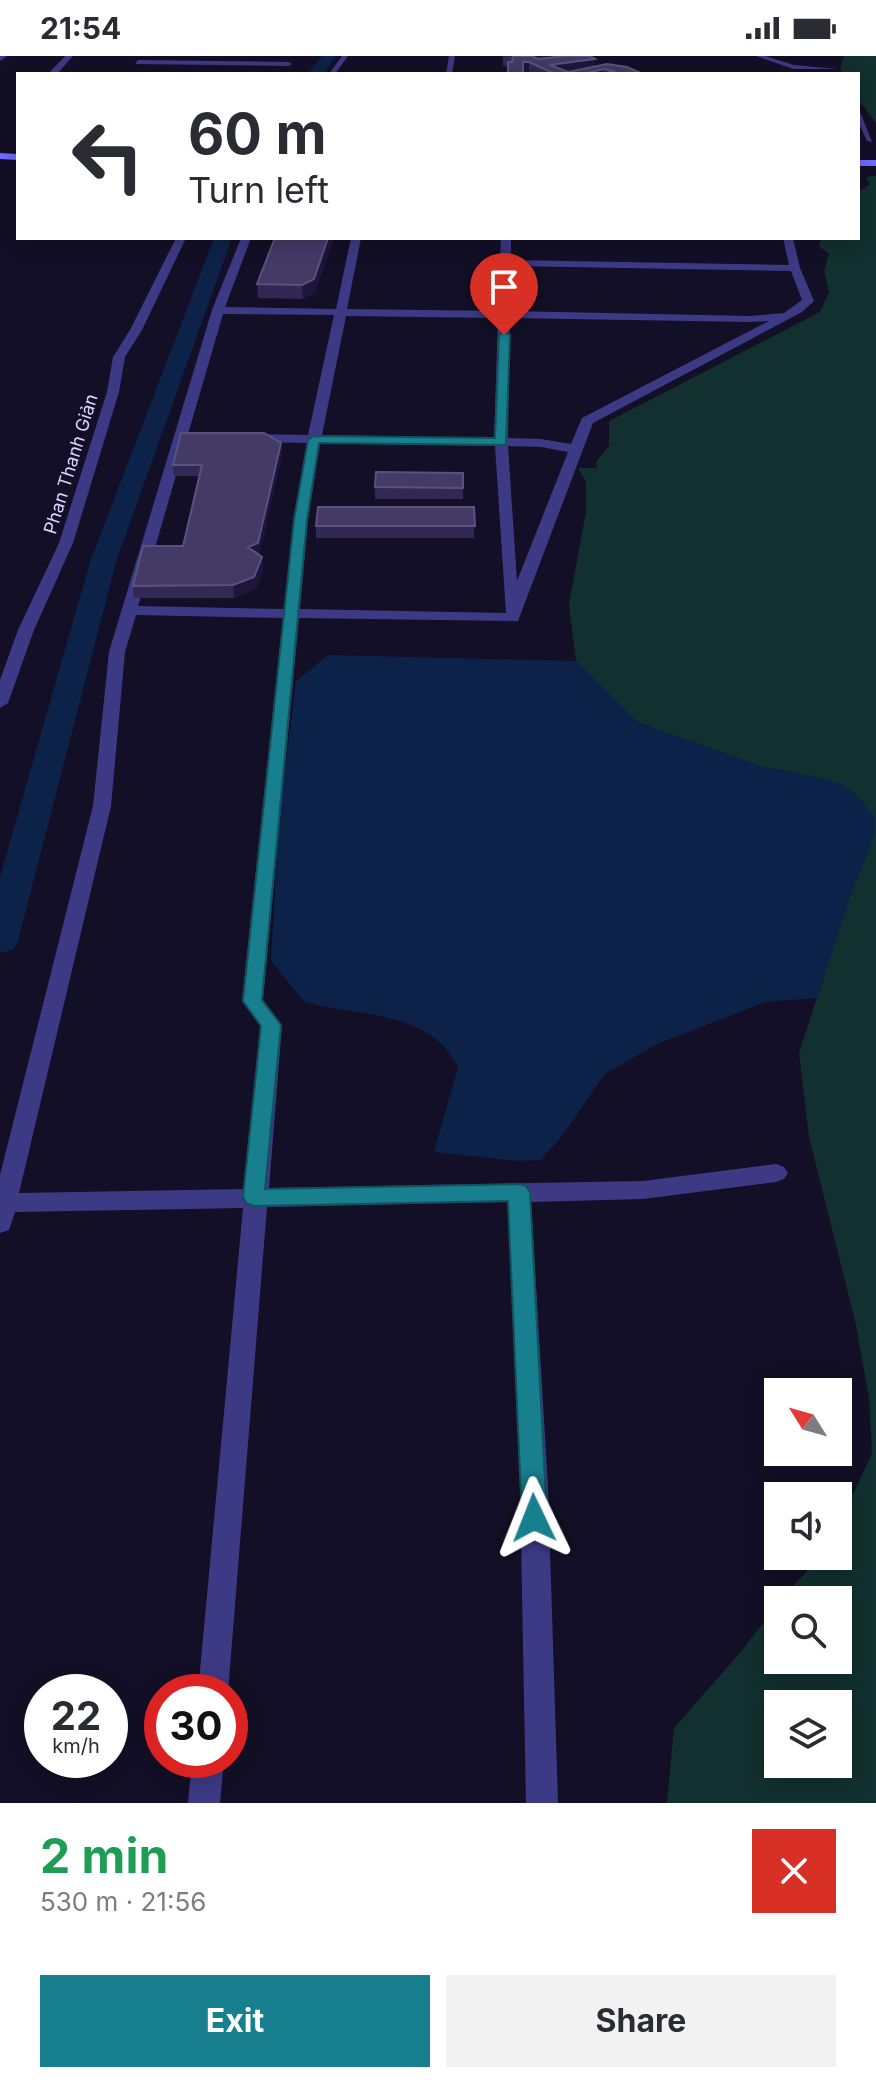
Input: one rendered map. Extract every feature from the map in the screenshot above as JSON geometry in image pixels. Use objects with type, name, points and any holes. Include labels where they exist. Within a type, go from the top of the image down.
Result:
[{"type":"street","points":[[54,72],[69,56]]},
{"type":"street","points":[[140,59],[291,60]]},
{"type":"street","name":"Phan Thanh Giản","points":[[0,703],[26,630],[66,543],[113,392],[119,357],[136,330],[180,240]]},
{"type":"street","points":[[245,240],[218,310],[188,437],[117,652],[102,806],[2,1213],[254,1197],[643,1190],[776,1173]]},
{"type":"street","points":[[214,1674],[271,1025],[252,1001],[301,520],[314,440],[356,240]]},
{"type":"street","points":[[506,240],[501,442],[512,618]]},
{"type":"street","points":[[512,618],[587,421],[808,301],[788,240]]},
{"type":"street","points":[[506,263],[795,268]]},
{"type":"street","points":[[218,310],[750,319],[783,316]]},
{"type":"street","points":[[240,438],[541,443],[574,449]]},
{"type":"street","points":[[129,610],[512,618]]},
{"type":"street","points":[[519,1192],[534,1487],[542,1803]]},
{"type":"street","points":[[204,1803],[206,1778]]},
{"type":"lane","points":[[759,56],[787,66],[836,72],[840,56]]},
{"type":"lane","points":[[860,118],[873,141]]},
{"type":"green space","points":[[844,56],[876,56],[876,123],[860,102],[860,72],[841,72]]},
{"type":"green space","points":[[876,176],[876,1803],[667,1803],[674,1728],[764,1622],[764,1674],[852,1674],[852,1586],[793,1586],[808,1570],[852,1570],[852,1497],[872,1453],[869,1398],[856,1325],[809,1137],[799,1053],[851,893],[874,834],[797,773],[762,767],[637,722],[576,661],[569,605],[586,511],[586,482],[578,468],[597,468],[596,462],[609,446],[609,421],[820,312],[829,292],[824,271],[829,254],[819,246],[820,240],[860,240],[860,191],[870,184],[866,178]]},
{"type":"water","points":[[328,655],[576,661],[637,722],[762,767],[841,784],[858,796],[875,818],[874,834],[817,998],[765,1002],[655,1045],[605,1074],[559,1140],[540,1160],[516,1161],[434,1152],[458,1067],[446,1048],[430,1035],[390,1018],[304,1002],[271,960],[279,818],[296,681]]},
{"type":"building","points":[[513,56],[538,59],[590,56],[595,59],[550,65],[568,72],[551,72],[523,62],[523,72],[508,72],[508,62],[512,62]]},
{"type":"building","points":[[607,64],[638,72],[610,72],[613,71],[568,72]]},
{"type":"building","points":[[274,240],[327,240],[314,279],[302,285],[257,284]]},
{"type":"building","points":[[181,433],[264,433],[281,443],[258,543],[248,547],[262,557],[254,577],[233,585],[133,586],[143,546],[183,546],[202,465],[173,465]]},
{"type":"building","points":[[376,472],[463,473],[463,488],[375,487]]},
{"type":"building","points":[[318,507],[474,507],[475,526],[316,526]]},
{"type":"waterway","points":[[317,72],[329,56]]},
{"type":"waterway","points":[[0,941],[103,562],[222,240]]},
{"type":"route","points":[[504,335],[501,442],[314,440],[301,520],[252,1001],[271,1025],[254,1197],[519,1192],[534,1518]]}]
